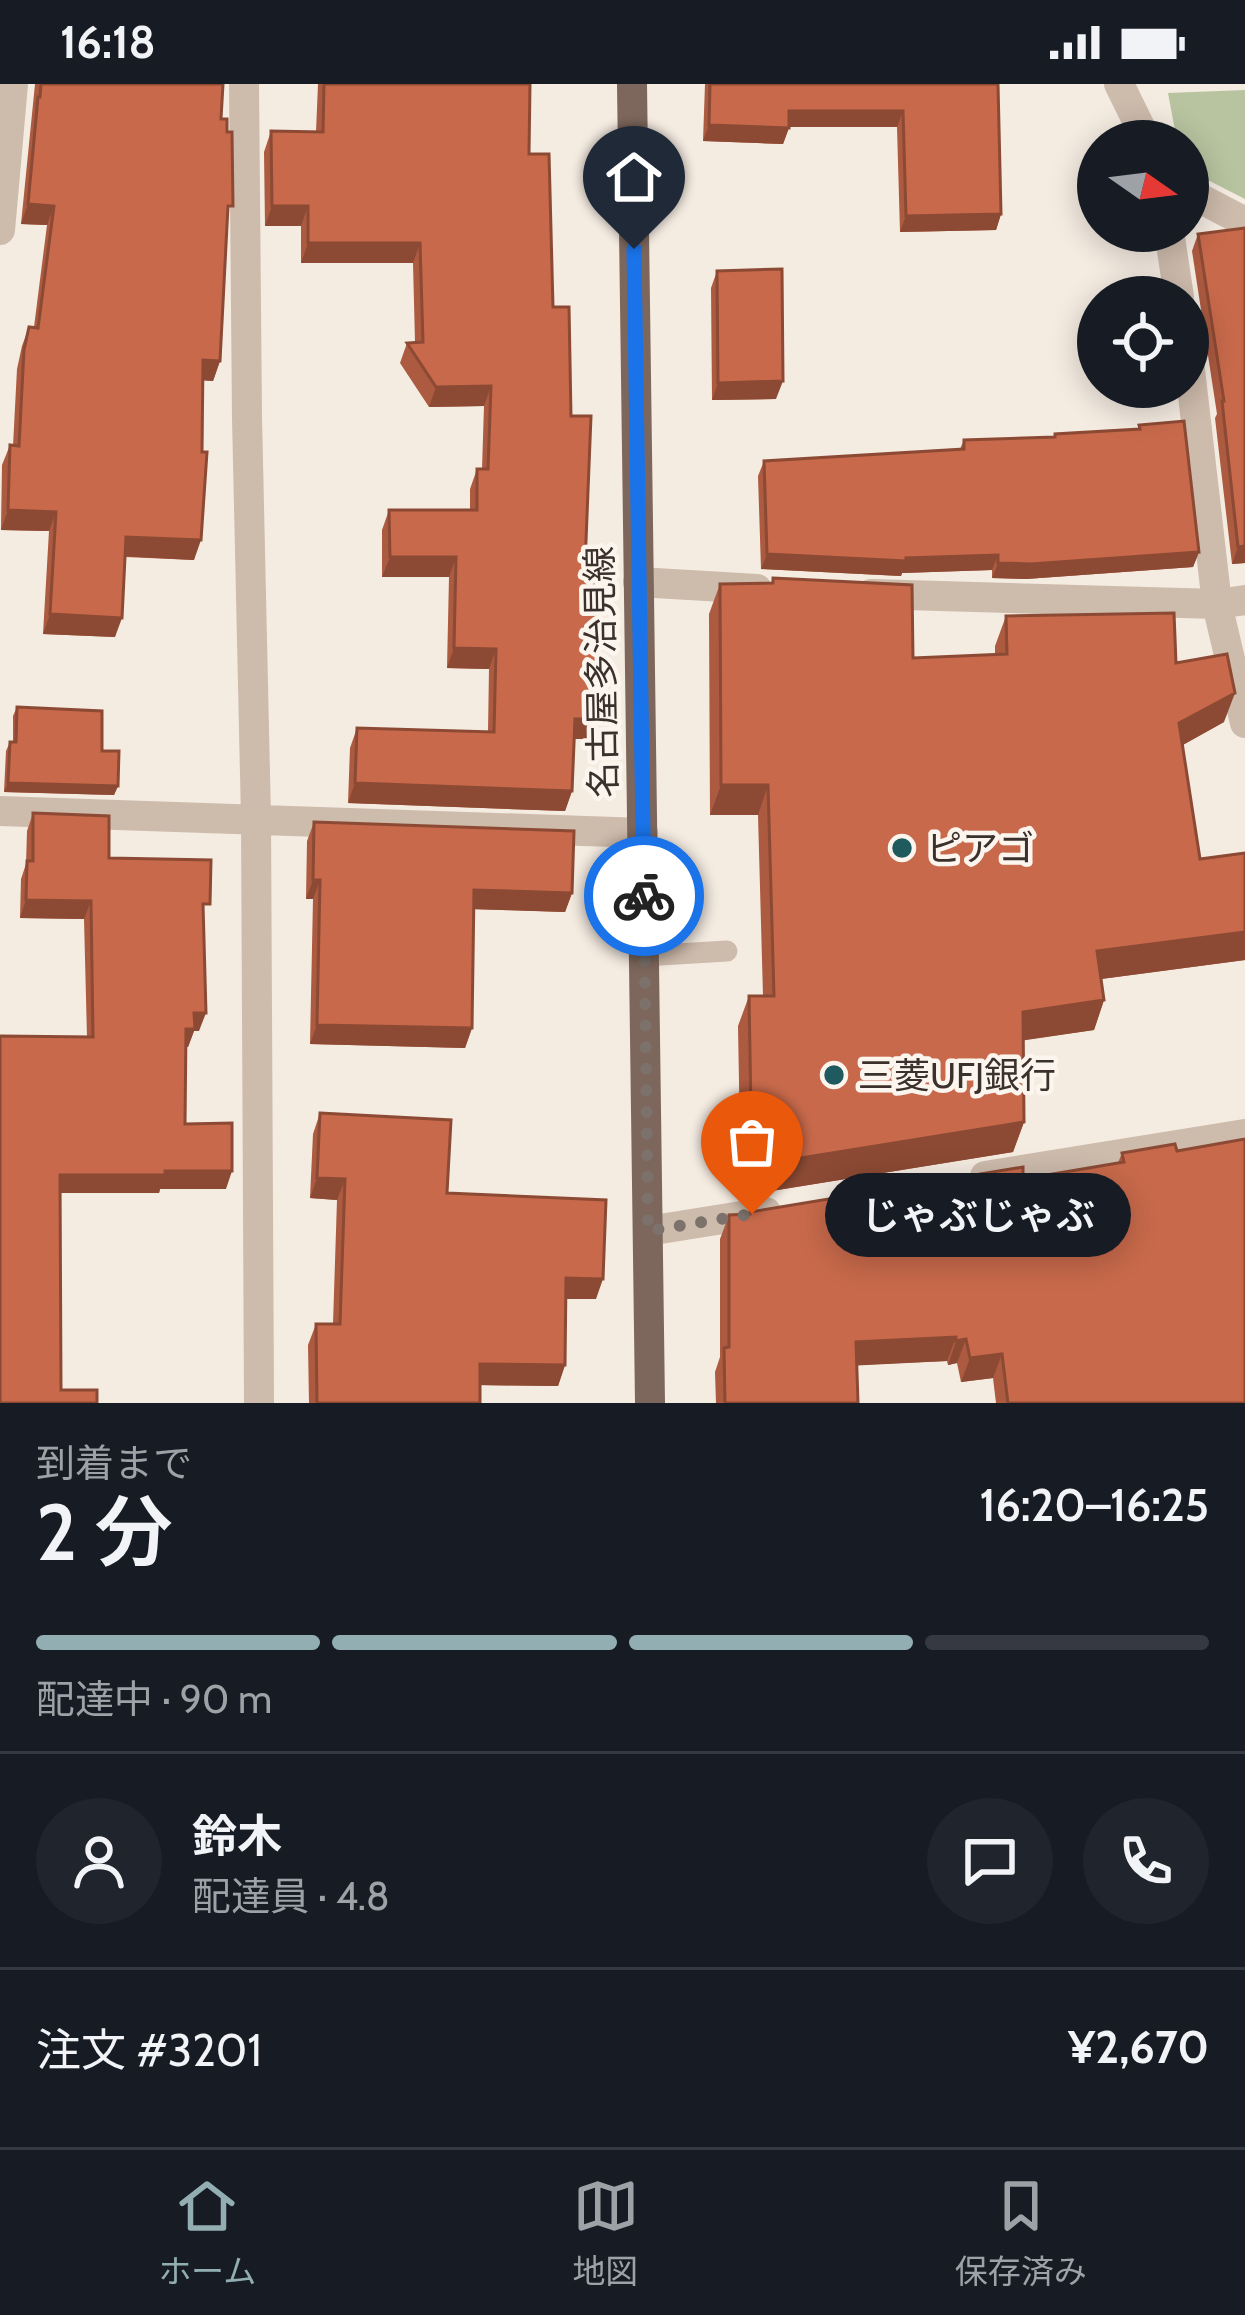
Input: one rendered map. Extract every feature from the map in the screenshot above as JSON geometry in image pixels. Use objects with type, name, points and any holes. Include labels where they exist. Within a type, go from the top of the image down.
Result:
[{"type":"main road","name":"名古屋多治見線","points":[[632,84],[650,1403]]},
{"type":"street","points":[[0,230],[13,84]]},
{"type":"street","points":[[244,84],[256,818],[259,1403]]},
{"type":"street","points":[[1119,84],[1137,120]]},
{"type":"street","points":[[1209,203],[1245,222]]},
{"type":"street","points":[[1198,408],[1231,602],[1245,723]]},
{"type":"street","points":[[638,582],[790,590]]},
{"type":"street","points":[[835,592],[1231,602]]},
{"type":"street","points":[[0,811],[643,833]]},
{"type":"street","points":[[965,1180],[1245,1135]]},
{"type":"street","points":[[648,1231],[802,1206]]},
{"type":"lane","points":[[644,956],[727,951]]},
{"type":"green space","points":[[1245,90],[1245,199],[1209,181],[1209,120],[1173,120],[1168,93]]},
{"type":"building","points":[[41,84],[223,84],[221,119],[227,119],[227,132],[232,132],[233,206],[228,206],[220,361],[203,360],[202,452],[207,452],[201,540],[126,537],[122,618],[50,614],[56,512],[8,510],[10,445],[19,446],[24,350],[29,327],[38,328],[54,206],[28,204]]},
{"type":"building","points":[[324,84],[530,84],[529,154],[549,154],[553,307],[569,307],[571,416],[591,416],[585,566],[598,566],[596,719],[575,719],[572,791],[355,783],[357,728],[494,732],[496,649],[454,648],[456,557],[390,557],[389,510],[477,510],[477,469],[488,469],[491,386],[436,387],[407,343],[423,342],[420,243],[308,243],[308,206],[272,206],[271,131],[323,132]]},
{"type":"building","points":[[710,84],[998,84],[1001,214],[906,216],[903,111],[789,111],[789,128],[709,125]]},
{"type":"building","points":[[1245,228],[1245,546],[1238,547],[1209,276],[1205,276],[1201,252],[1209,252],[1209,233]]},
{"type":"building","points":[[782,269],[783,381],[718,383],[717,271]]},
{"type":"building","points":[[1184,421],[1199,552],[1031,564],[998,563],[998,555],[906,561],[767,554],[764,461],[964,449],[964,440],[1055,437]]},
{"type":"building","points":[[773,578],[912,585],[913,658],[1007,654],[1006,616],[1174,613],[1176,663],[1227,654],[1235,693],[1179,723],[1200,859],[1245,853],[1245,932],[1097,951],[1104,1000],[1023,1012],[1024,1122],[752,1166],[749,996],[774,996],[768,785],[721,785],[720,584],[773,583]]},
{"type":"building","points":[[17,707],[102,711],[102,751],[119,751],[118,786],[8,783]]},
{"type":"building","points":[[33,813],[109,816],[109,858],[211,860],[210,904],[203,904],[206,1013],[194,1013],[195,1029],[186,1029],[185,1124],[232,1123],[232,1171],[60,1175],[61,1390],[97,1390],[97,1403],[0,1403],[0,1036],[93,1037],[91,901],[26,900],[27,861],[33,861]]},
{"type":"building","points":[[314,822],[574,831],[572,893],[474,890],[472,1028],[317,1025],[320,880],[313,880]]},
{"type":"building","points":[[320,1113],[451,1120],[447,1193],[606,1200],[603,1279],[566,1278],[565,1365],[480,1364],[480,1403],[317,1403],[316,1324],[340,1324],[345,1179],[317,1178]]},
{"type":"building","points":[[1245,1139],[1245,1403],[1008,1403],[1002,1354],[970,1358],[966,1339],[956,1341],[956,1337],[856,1342],[858,1403],[725,1403],[729,1215],[1023,1167],[1023,1179],[1124,1162],[1122,1153],[1175,1144],[1177,1151]]},
{"type":"way so far","points":[[644,896],[648,1231],[752,1214]]},
{"type":"place","name":"ピアゴ","points":[[902,848]]},
{"type":"place","name":"三菱UFJ銀行","points":[[834,1075]]},
{"type":"place","name":"じゃぶじゃぶ","points":[[752,1214]]},
{"type":"route","points":[[634,249],[644,896]]}]
